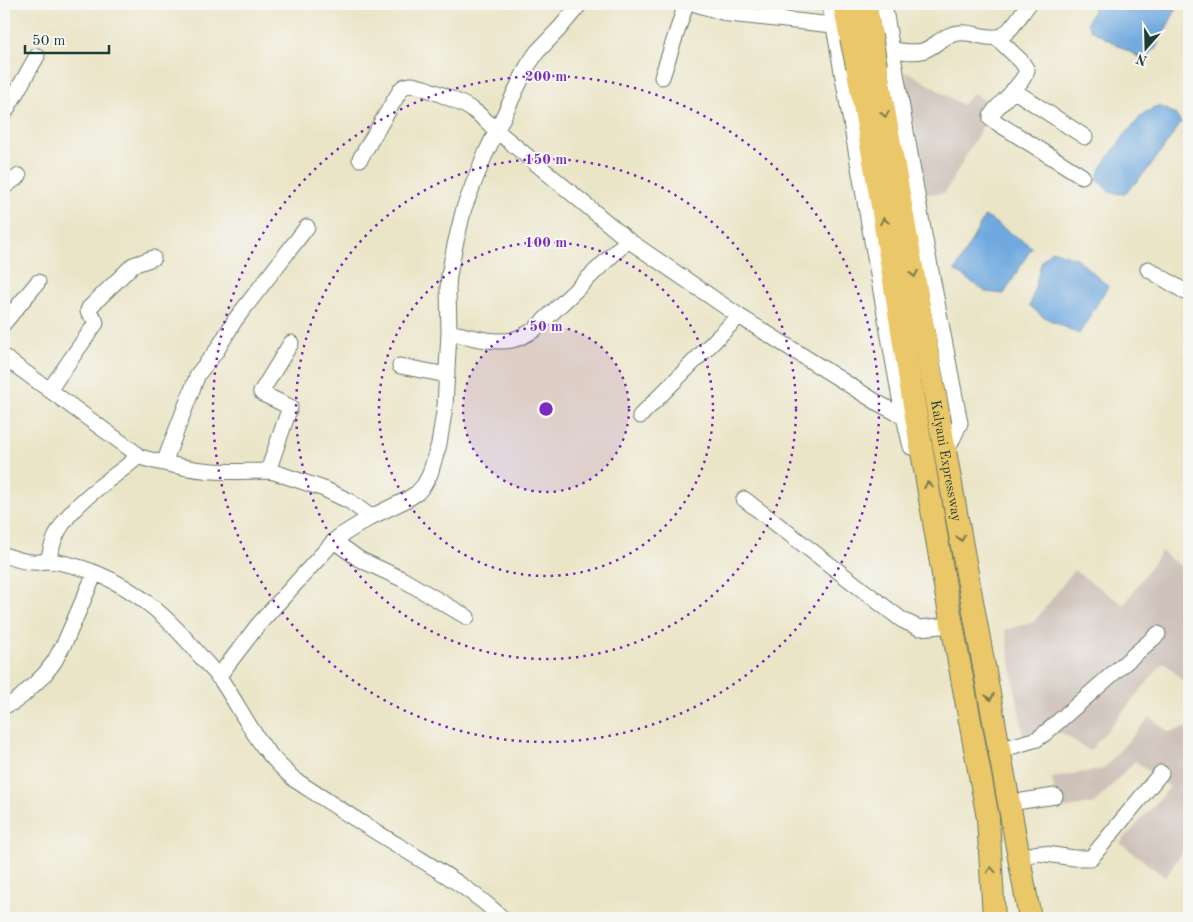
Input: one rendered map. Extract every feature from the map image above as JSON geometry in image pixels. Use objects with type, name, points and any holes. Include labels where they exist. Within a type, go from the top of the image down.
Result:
[{"type":"highway","name":"Kalyani Expressway","points":[[844,4],[848,38],[867,66],[946,453],[1030,918]]},
{"type":"highway","name":"Kalyani Expressway","points":[[848,38],[865,4]]},
{"type":"highway","name":"Kalyani Expressway","points":[[867,66],[880,194],[922,454],[988,818],[994,918]]},
{"type":"street","points":[[218,677],[258,625],[334,541],[371,517],[417,493],[430,474],[439,444],[445,406],[449,332],[449,275],[464,208],[484,157],[530,61],[580,4]]},
{"type":"street","points":[[662,77],[686,4]]},
{"type":"street","points":[[696,4],[729,14],[848,38],[892,50],[911,52],[920,52],[941,39],[959,32],[988,37],[1004,34],[1029,4]]},
{"type":"street","points":[[830,4],[848,38],[904,417],[912,450],[922,454]]},
{"type":"street","points":[[884,4],[924,235],[960,423],[946,453]]},
{"type":"street","points":[[996,37],[1027,67],[1026,74],[994,111],[991,119],[1082,176]]},
{"type":"street","points":[[4,114],[37,56]]},
{"type":"street","points":[[360,159],[404,86],[419,86],[464,105],[481,116],[628,240],[739,316],[878,403],[904,417]]},
{"type":"street","points":[[1013,90],[1085,137]]},
{"type":"street","points":[[4,187],[19,176]]},
{"type":"street","points":[[164,463],[198,374],[217,350],[235,320],[307,227]]},
{"type":"street","points":[[449,332],[501,341],[522,337],[534,330],[628,240]]},
{"type":"street","points":[[50,389],[96,323],[88,311],[89,308],[130,267],[153,258]]},
{"type":"street","points":[[1148,269],[1189,294]]},
{"type":"street","points":[[4,323],[38,282]]},
{"type":"street","points":[[640,416],[739,316]]},
{"type":"street","points":[[268,471],[290,407],[262,392],[291,343]]},
{"type":"street","points":[[4,356],[133,450],[136,456],[164,463],[214,471],[268,471],[324,489],[349,501],[371,517]]},
{"type":"street","points":[[400,366],[447,375]]},
{"type":"street","points":[[48,561],[55,537],[69,515],[83,500],[133,461],[136,456]]},
{"type":"street","points":[[744,499],[902,620],[919,628],[952,626]]},
{"type":"street","points":[[334,541],[359,559],[402,579],[468,616]]},
{"type":"street","points":[[4,556],[26,562],[48,561],[82,568],[117,583],[135,594],[165,616],[185,637],[218,677],[267,751],[295,780],[349,816],[442,873],[485,903],[502,918]]},
{"type":"street","points":[[4,706],[22,696],[44,675],[54,662],[65,642],[95,573]]},
{"type":"street","points":[[1000,750],[1037,739],[1158,634]]},
{"type":"street","points":[[1019,857],[1039,853],[1074,858],[1091,858],[1161,773]]},
{"type":"street","points":[[1009,803],[1055,796]]},
{"type":"shaded area","points":[[905,72],[910,73],[962,105],[974,93],[994,106],[945,193],[927,194]]},
{"type":"shaded area","points":[[1161,551],[1189,573],[1189,687],[1164,662],[1090,751],[1061,732],[1025,746],[1005,630],[1034,622],[1074,570],[1124,605]]},
{"type":"shaded area","points":[[1150,717],[1169,732],[1189,727],[1189,842],[1165,877],[1120,843],[1170,787],[1135,761],[1095,803],[1058,810],[1052,778],[1103,769]]},
{"type":"water","points":[[1096,4],[1179,4],[1155,49],[1144,60],[1091,30],[1087,23]]},
{"type":"water","points":[[1159,106],[1175,114],[1181,123],[1149,168],[1125,194],[1111,193],[1097,180],[1101,168],[1124,136],[1144,113]]},
{"type":"water","points":[[985,216],[1032,247],[1004,294],[986,292],[955,271]]},
{"type":"water","points":[[1052,250],[1076,258],[1108,286],[1079,334],[1042,316],[1030,306],[1042,260]]}]
